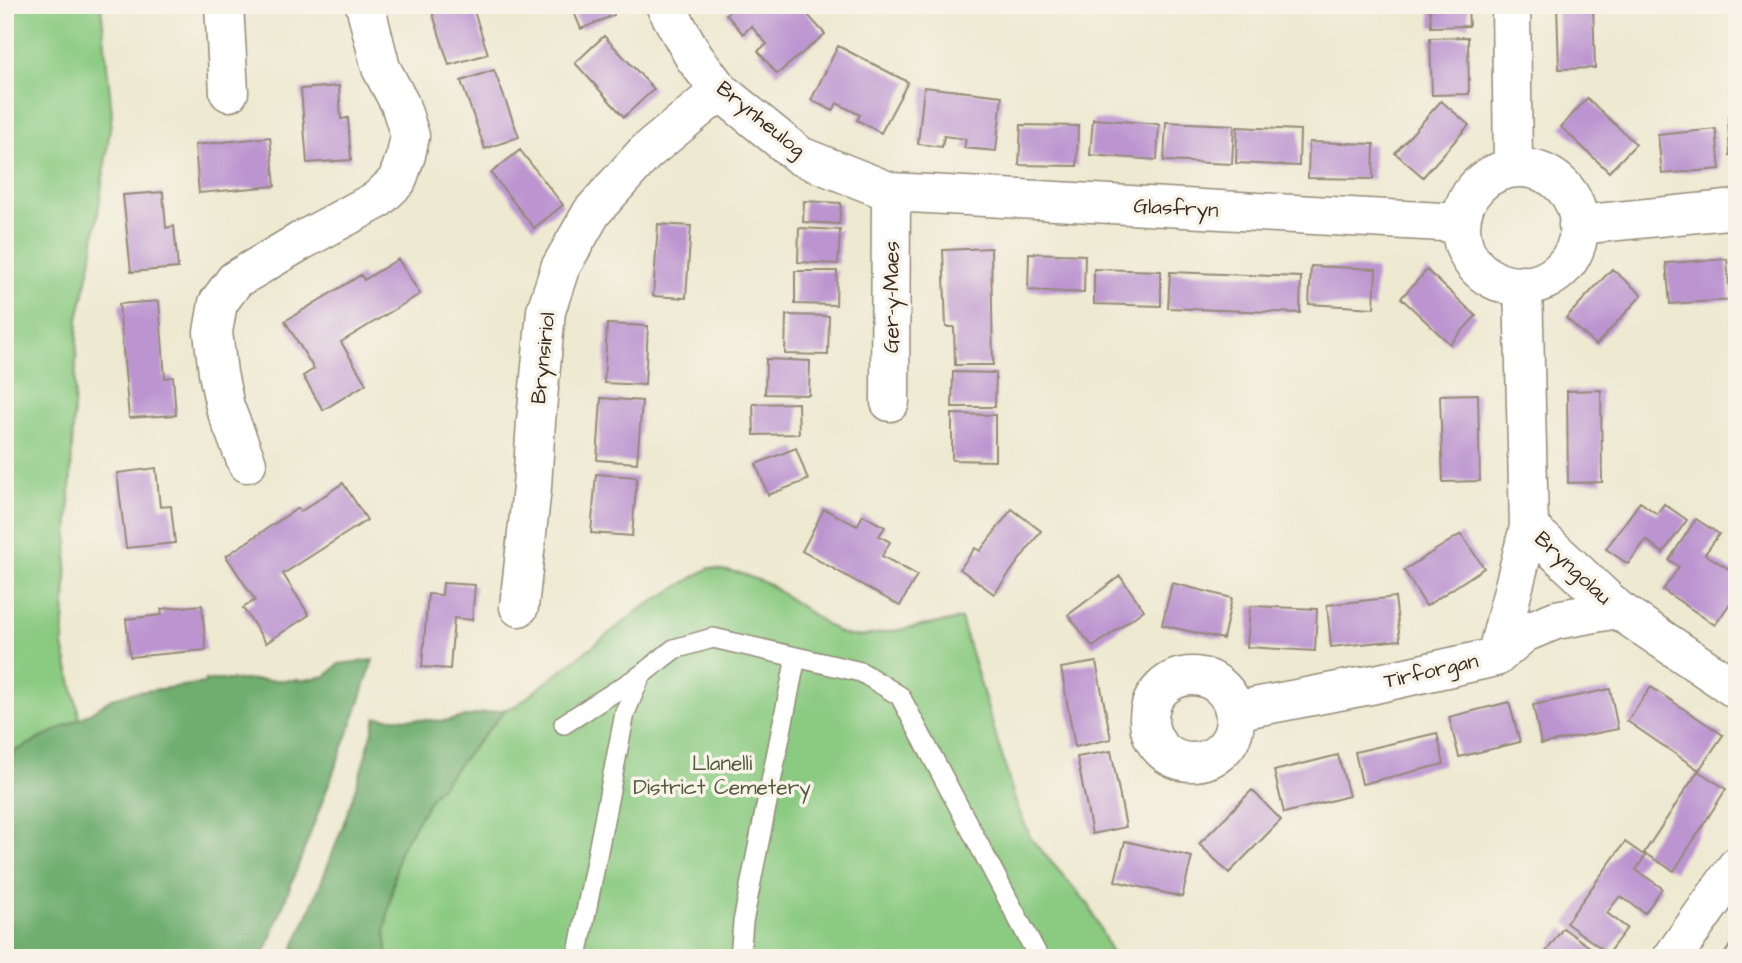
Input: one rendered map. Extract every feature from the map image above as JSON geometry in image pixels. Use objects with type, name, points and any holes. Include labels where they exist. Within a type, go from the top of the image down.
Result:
[{"type":"street","points":[[224,5],[229,92]]},
{"type":"street","points":[[247,463],[225,407],[218,373],[213,332],[218,303],[236,280],[377,200],[397,181],[406,155],[410,136],[400,104],[381,68],[365,5]]},
{"type":"street","name":"Brynheulog","points":[[665,5],[694,57],[720,91],[800,156],[891,192]]},
{"type":"street","points":[[1511,5],[1513,168]]},
{"type":"street","name":"Brynsiriol","points":[[519,607],[546,311],[560,268],[592,212],[645,153],[720,91]]},
{"type":"street","points":[[1513,168],[1532,169],[1551,176],[1567,190],[1577,208],[1579,234],[1573,254],[1560,271],[1536,284],[1515,286],[1495,281],[1478,269],[1466,252],[1461,223],[1465,203],[1477,186],[1493,174],[1513,168]]},
{"type":"street","name":"Glasfryn","points":[[891,192],[1461,223]]},
{"type":"street","name":"Ger-y-Maes","points":[[890,402],[891,192]]},
{"type":"street","points":[[1578,225],[1737,209]]},
{"type":"street","points":[[1523,285],[1529,527]]},
{"type":"street","name":"Bryngolau","points":[[1529,527],[1617,610],[1737,690]]},
{"type":"street","name":"Tirforgan","points":[[1234,711],[1496,657],[1529,527]]},
{"type":"street","name":"Bryngolau","points":[[1496,657],[1524,633],[1556,620],[1617,610]]},
{"type":"street","points":[[1672,958],[1737,866]]},
{"type":"lane","points":[[564,724],[641,675],[674,649],[713,638],[861,672],[901,696],[1039,958]]},
{"type":"lane","points":[[740,958],[743,922],[796,657]]},
{"type":"lane","points":[[577,958],[625,713],[641,675]]},
{"type":"green space","points":[[5,5],[101,5],[112,114],[91,262],[78,319],[63,646],[80,719],[5,756]]},
{"type":"green space","name":"Llanelli District Cemetery","points":[[709,568],[740,573],[768,584],[838,632],[849,636],[864,636],[961,619],[1016,803],[1031,839],[1089,905],[1114,958],[388,958],[385,930],[399,851],[432,796],[506,709],[517,705],[639,610]]},
{"type":"green space","points":[[373,660],[357,710],[263,958],[5,958],[5,756],[80,719],[113,698],[130,693],[205,683],[205,680],[305,680],[326,676],[339,664]]},
{"type":"green space","points":[[506,709],[432,796],[399,851],[385,930],[388,958],[289,958],[338,839],[376,717],[444,721]]},
{"type":"building","points":[[430,5],[472,5],[488,54],[449,65]]},
{"type":"building","points":[[571,5],[611,5],[614,15],[581,29]]},
{"type":"building","points":[[737,5],[799,5],[825,34],[777,74],[758,51],[767,44],[751,26],[743,34],[726,14]]},
{"type":"building","points":[[1430,5],[1468,5],[1469,26],[1431,27]]},
{"type":"building","points":[[1557,5],[1593,5],[1595,68],[1559,69]]},
{"type":"building","points":[[604,36],[654,89],[624,117],[575,63]]},
{"type":"building","points":[[1468,37],[1469,94],[1432,95],[1430,38]]},
{"type":"building","points":[[838,46],[908,82],[881,133],[857,120],[860,115],[837,103],[833,111],[811,100]]},
{"type":"building","points":[[494,70],[519,137],[485,149],[461,81]]},
{"type":"building","points":[[339,86],[341,119],[348,118],[351,160],[307,163],[301,89]]},
{"type":"building","points":[[924,87],[1002,96],[996,151],[964,148],[966,139],[944,136],[942,147],[918,144]]},
{"type":"building","points":[[1587,98],[1636,144],[1609,172],[1561,127]]},
{"type":"building","points":[[1441,101],[1469,125],[1423,177],[1395,153]]},
{"type":"building","points":[[1728,117],[1737,117],[1737,154],[1730,155]]},
{"type":"building","points":[[1093,119],[1159,124],[1157,160],[1090,155]]},
{"type":"building","points":[[1166,122],[1234,125],[1232,164],[1164,161]]},
{"type":"building","points":[[1021,125],[1078,126],[1077,166],[1019,165]]},
{"type":"building","points":[[1237,127],[1300,130],[1299,166],[1236,163]]},
{"type":"building","points":[[1716,129],[1720,169],[1662,174],[1658,135]]},
{"type":"building","points":[[270,137],[275,186],[199,193],[195,145]]},
{"type":"building","points":[[1309,142],[1374,144],[1373,179],[1308,178]]},
{"type":"building","points":[[520,150],[563,205],[534,228],[491,173]]},
{"type":"building","points":[[163,192],[166,228],[174,226],[178,268],[131,272],[123,195]]},
{"type":"building","points":[[804,201],[841,203],[839,224],[803,222]]},
{"type":"building","points":[[658,224],[691,226],[686,298],[653,296]]},
{"type":"building","points":[[799,228],[840,230],[838,264],[798,262]]},
{"type":"building","points":[[991,248],[993,365],[955,365],[954,327],[946,327],[943,250]]},
{"type":"building","points":[[1029,253],[1085,255],[1084,293],[1028,290]]},
{"type":"building","points":[[398,259],[420,294],[341,342],[366,384],[323,410],[303,376],[314,369],[285,321],[361,275],[364,280]]},
{"type":"building","points":[[1727,259],[1730,300],[1670,304],[1666,263]]},
{"type":"building","points":[[1311,266],[1376,269],[1374,308],[1309,304]]},
{"type":"building","points":[[1094,269],[1161,271],[1161,306],[1094,304]]},
{"type":"building","points":[[1612,269],[1642,295],[1596,345],[1566,318]]},
{"type":"building","points":[[1427,270],[1476,316],[1450,344],[1401,298]]},
{"type":"building","points":[[795,271],[837,271],[836,305],[795,304]]},
{"type":"building","points":[[1170,272],[1301,277],[1300,313],[1168,308]]},
{"type":"building","points":[[159,301],[165,378],[173,377],[176,415],[129,418],[119,304]]},
{"type":"building","points":[[786,315],[829,316],[828,355],[785,354]]},
{"type":"building","points":[[607,324],[648,326],[645,385],[604,383]]},
{"type":"building","points":[[766,359],[810,361],[809,395],[765,394]]},
{"type":"building","points":[[953,372],[996,373],[995,407],[952,407]]},
{"type":"building","points":[[1601,390],[1602,482],[1568,483],[1567,391]]},
{"type":"building","points":[[1478,394],[1480,481],[1443,482],[1440,395]]},
{"type":"building","points":[[601,398],[642,401],[637,463],[597,460]]},
{"type":"building","points":[[798,403],[799,434],[754,435],[753,404]]},
{"type":"building","points":[[952,414],[995,415],[995,461],[952,460]]},
{"type":"building","points":[[796,448],[808,480],[768,495],[756,464]]},
{"type":"building","points":[[156,468],[160,507],[171,506],[175,543],[126,548],[117,473]]},
{"type":"building","points":[[596,474],[637,477],[632,536],[591,533]]},
{"type":"building","points":[[343,483],[367,520],[283,574],[309,615],[266,643],[243,608],[255,600],[226,556],[298,508],[300,512]]},
{"type":"building","points":[[1640,502],[1657,514],[1664,504],[1687,520],[1663,553],[1646,540],[1628,564],[1606,549]]},
{"type":"building","points":[[824,509],[857,526],[863,515],[885,527],[879,536],[890,542],[882,556],[917,575],[900,606],[802,551]]},
{"type":"building","points":[[1012,509],[1041,531],[994,594],[960,569],[975,548],[980,551]]},
{"type":"building","points":[[1696,519],[1719,534],[1705,554],[1732,571],[1737,565],[1737,606],[1731,602],[1715,625],[1663,590],[1679,567],[1669,560]]},
{"type":"building","points":[[1461,534],[1484,568],[1426,606],[1404,570]]},
{"type":"building","points":[[1120,576],[1144,610],[1093,647],[1068,615]]},
{"type":"building","points":[[443,583],[475,585],[472,620],[454,618],[450,669],[422,667],[428,594],[442,595]]},
{"type":"building","points":[[1172,583],[1232,598],[1223,639],[1162,625]]},
{"type":"building","points":[[1395,597],[1400,640],[1331,647],[1327,605]]},
{"type":"building","points":[[202,605],[206,650],[130,657],[126,619],[162,615],[161,609]]},
{"type":"building","points":[[1250,606],[1317,609],[1315,651],[1247,647]]},
{"type":"building","points":[[1096,662],[1111,739],[1075,747],[1061,668]]},
{"type":"building","points":[[1651,687],[1723,735],[1699,770],[1627,721]]},
{"type":"building","points":[[1610,689],[1618,729],[1541,744],[1533,705]]},
{"type":"building","points":[[1509,702],[1520,742],[1459,757],[1449,717]]},
{"type":"building","points":[[1437,733],[1444,764],[1362,784],[1355,752]]},
{"type":"building","points":[[1111,751],[1126,827],[1092,834],[1077,757]]},
{"type":"building","points":[[1338,755],[1349,796],[1284,813],[1274,771]]},
{"type":"building","points":[[1698,771],[1726,789],[1674,871],[1644,853]]},
{"type":"building","points":[[1252,790],[1281,820],[1229,873],[1199,844]]},
{"type":"building","points":[[1125,841],[1192,857],[1182,897],[1115,881]]},
{"type":"building","points":[[1625,842],[1645,856],[1636,870],[1662,888],[1645,913],[1620,896],[1607,913],[1627,928],[1608,953],[1566,923]]},
{"type":"building","points":[[1563,928],[1605,958],[1542,958]]},
{"type":"building","points":[[1734,939],[1737,941],[1737,958],[1722,958]]}]
